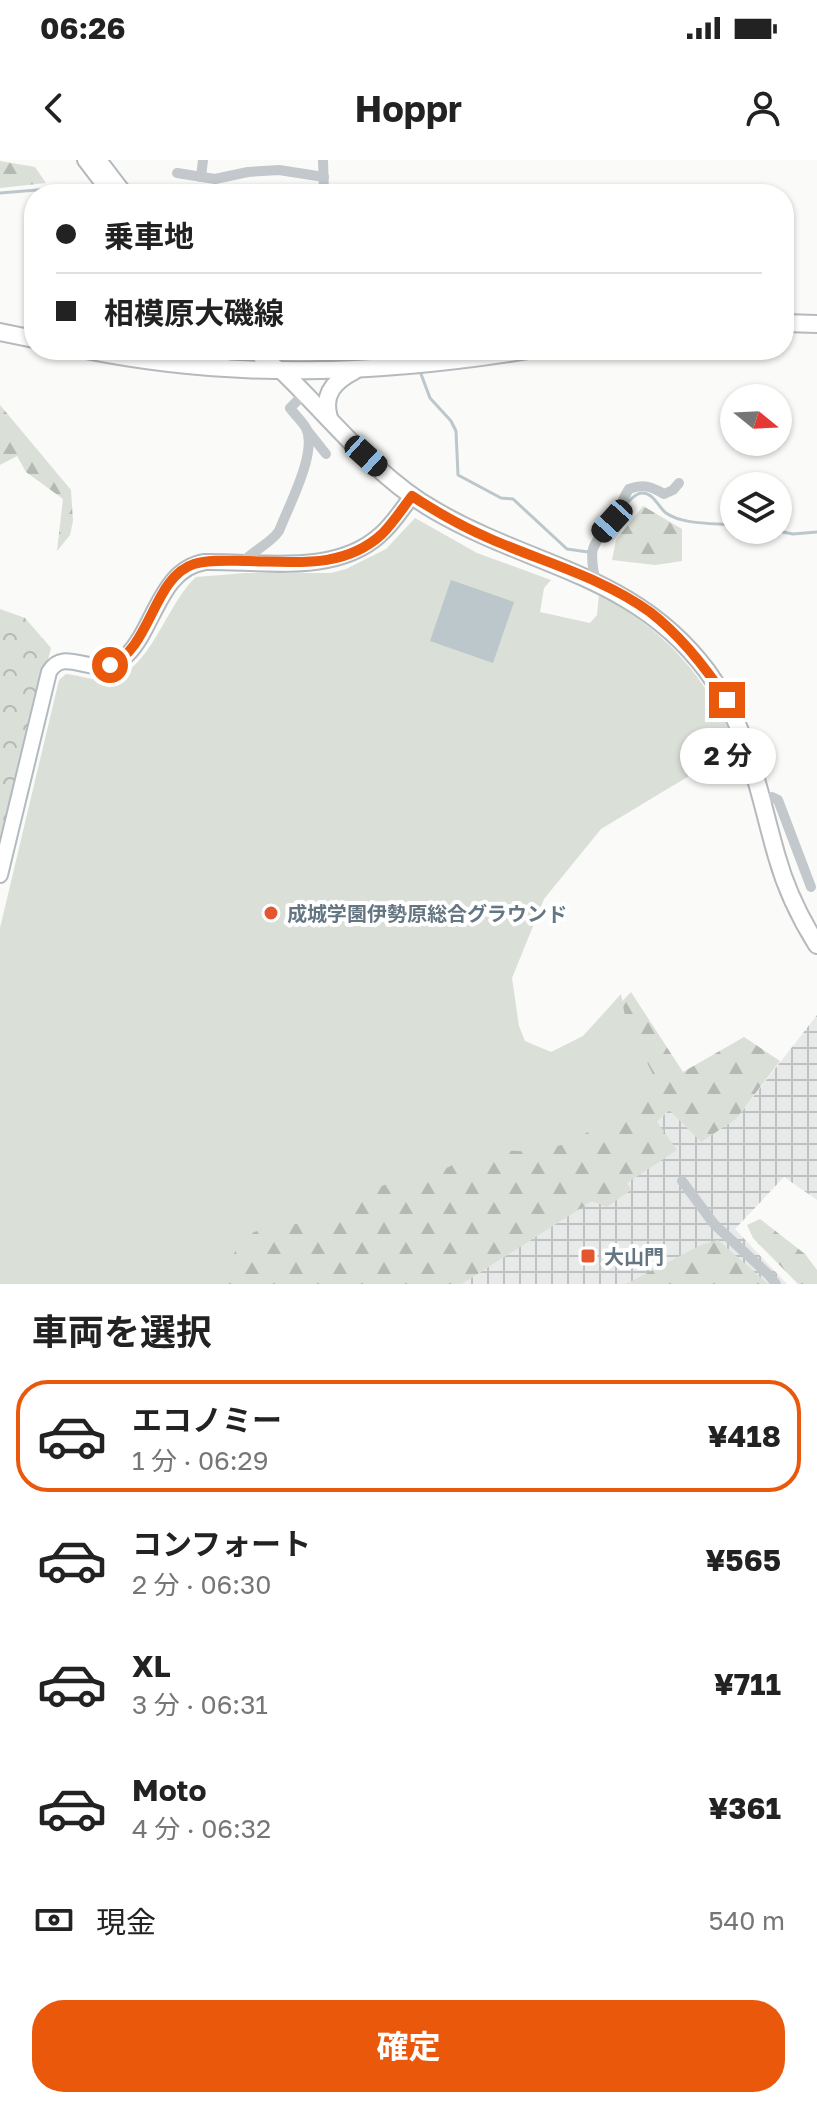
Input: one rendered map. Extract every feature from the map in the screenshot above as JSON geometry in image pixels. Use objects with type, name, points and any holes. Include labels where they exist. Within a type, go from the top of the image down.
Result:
[{"type":"main road","points":[[794,323],[817,324]]},
{"type":"main road","points":[[0,332],[24,337]]},
{"type":"main road","points":[[140,360],[195,367],[282,371],[359,369]]},
{"type":"main road","points":[[329,418],[326,406],[331,388],[341,377],[388,360]]},
{"type":"main road","points":[[282,371],[366,456],[412,496],[492,539],[595,580],[652,613],[706,669],[727,700],[745,739],[789,893],[817,945]]},
{"type":"street","points":[[85,160],[103,184]]},
{"type":"street","points":[[99,160],[117,184]]},
{"type":"street","points":[[201,177],[203,160]]},
{"type":"street","points":[[323,160],[324,184]]},
{"type":"street","points":[[177,173],[215,179],[279,170],[324,177]]},
{"type":"street","points":[[195,367],[221,360]]},
{"type":"street","points":[[266,360],[282,371]]},
{"type":"street","points":[[273,360],[282,371]]},
{"type":"street","points":[[305,393],[290,408],[326,454]]},
{"type":"street","points":[[244,561],[272,541],[279,531],[309,449],[306,428]]},
{"type":"street","points":[[595,580],[592,553],[596,538],[612,521],[629,489],[640,485],[664,494],[679,483]]},
{"type":"street","points":[[0,875],[53,665],[64,659],[94,667],[116,662],[130,651],[167,590],[184,569],[205,562],[317,563],[347,556],[381,535],[412,496]]},
{"type":"street","points":[[763,800],[772,797],[778,800],[811,887]]},
{"type":"street","points":[[682,1181],[714,1224],[776,1284]]},
{"type":"shaded area","points":[[451,580],[514,602],[493,663],[430,641]]},
{"type":"shaded area","points":[[817,1015],[817,1200],[784,1177],[735,1229],[787,1284],[462,1284],[592,1200],[630,1190],[626,1183],[657,1122],[670,1109],[736,1119]]},
{"type":"green space","points":[[0,161],[35,167],[46,183],[24,184],[0,188]]},
{"type":"green space","points":[[0,405],[71,490],[73,521],[70,535],[57,551],[63,499],[26,472],[17,456],[0,465]]},
{"type":"green space","points":[[643,506],[682,529],[682,561],[655,565],[612,560],[616,540]]},
{"type":"green space","name":"成城学園伊勢原総合グラウンド","points":[[415,518],[477,553],[551,580],[544,588],[540,612],[590,623],[597,615],[599,594],[645,624],[698,677],[737,747],[601,829],[544,899],[512,978],[519,1026],[525,1041],[551,1052],[583,1036],[621,994],[626,1022],[659,1086],[627,1111],[568,1143],[537,1152],[499,1150],[459,1160],[449,1167],[398,1180],[355,1196],[337,1215],[254,1232],[238,1245],[220,1284],[0,1284],[0,928],[59,680],[66,674],[103,680],[123,674],[147,651],[185,589],[196,577],[246,573],[331,573],[346,569],[386,549]]},
{"type":"green space","points":[[0,609],[25,618],[51,648],[0,852]]},
{"type":"green space","points":[[631,992],[683,1072],[744,1037],[780,1061],[736,1119],[701,1142],[669,1110],[657,1122],[677,1150],[627,1183],[631,1190],[607,1207],[592,1201],[462,1284],[0,1284],[0,1238],[497,1037],[557,1069]]},
{"type":"green space","points":[[760,1219],[805,1254],[817,1270],[817,1284],[798,1284],[753,1238],[747,1225]]},
{"type":"green space","points":[[718,1240],[768,1284],[626,1284],[701,1245]]},
{"type":"waterway","points":[[0,193],[24,191]]},
{"type":"waterway","points":[[421,374],[430,398],[456,431],[458,475],[501,498],[513,499],[567,549],[588,552]]},
{"type":"waterway","points":[[627,503],[642,493],[653,498],[673,517],[690,522],[720,524]]},
{"type":"waterway","points":[[606,536],[618,520]]},
{"type":"waterway","points":[[792,534],[817,532]]},
{"type":"place","name":"成城学園伊勢原総合グラウンド","points":[[271,913]]},
{"type":"place","name":"大山門","points":[[588,1256]]},
{"type":"route","points":[[110,665],[130,651],[167,590],[184,569],[205,562],[317,563],[347,556],[381,535],[412,496],[454,521],[579,573],[652,613],[706,669],[727,700]]}]
